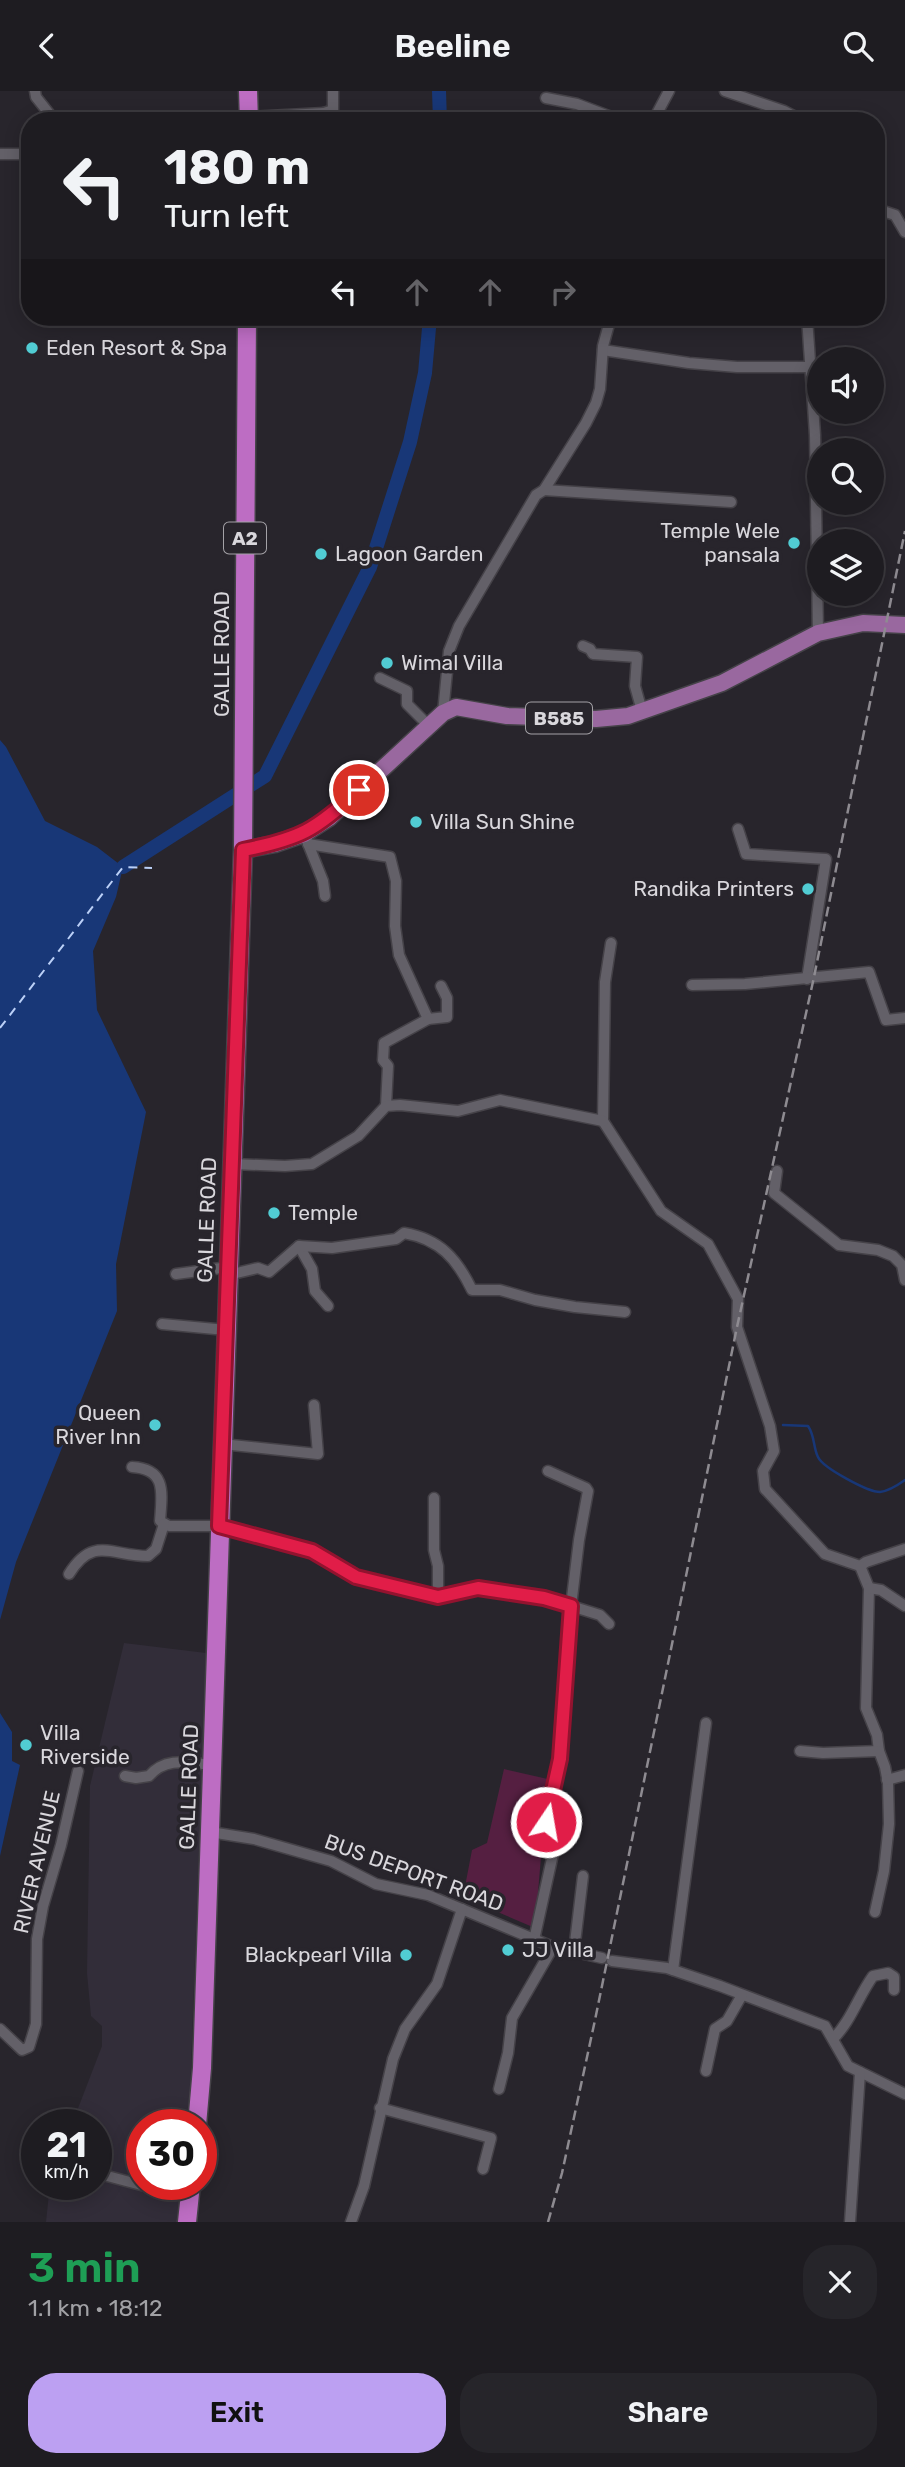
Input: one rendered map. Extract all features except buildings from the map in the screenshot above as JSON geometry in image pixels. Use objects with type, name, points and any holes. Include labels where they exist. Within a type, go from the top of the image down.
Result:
[{"type":"highway","points":[[248,91],[249,112]]},
{"type":"highway","name":"GALLE ROAD","points":[[198,2109],[202,2068],[243,844],[247,326]]},
{"type":"highway","points":[[187,2222],[190,2200]]},
{"type":"main road","name":"B585","points":[[443,713],[456,707],[507,716],[596,719],[628,716],[722,683],[818,633],[863,623],[905,625]]},
{"type":"main road","points":[[243,844],[275,844],[306,839],[443,713]]},
{"type":"street","points":[[35,91],[36,97],[48,112]]},
{"type":"street","points":[[330,112],[333,110],[333,91]]},
{"type":"street","points":[[658,112],[669,91]]},
{"type":"street","points":[[725,91],[786,112]]},
{"type":"street","points":[[546,98],[577,104],[598,112]]},
{"type":"street","points":[[0,154],[21,154]]},
{"type":"street","points":[[885,212],[895,215],[905,232]]},
{"type":"street","points":[[443,713],[449,651],[459,626],[536,495],[544,490],[596,403],[609,326]]},
{"type":"street","points":[[807,326],[808,347]]},
{"type":"street","points":[[603,350],[689,363],[737,367],[807,367]]},
{"type":"street","points":[[813,424],[818,633]]},
{"type":"street","points":[[544,490],[731,502]]},
{"type":"street","points":[[583,646],[593,654],[637,657],[635,686],[642,711]]},
{"type":"street","points":[[380,678],[407,691],[407,704],[429,726]]},
{"type":"street","points":[[738,829],[746,854],[826,859],[807,979]]},
{"type":"street","points":[[306,839],[323,881],[325,896]]},
{"type":"street","points":[[306,839],[390,857],[396,881],[395,926],[399,955],[428,1020]]},
{"type":"street","points":[[611,943],[606,982],[603,1121],[661,1211],[708,1244],[738,1299],[737,1327],[770,1426],[774,1451],[763,1471],[765,1489],[825,1555],[860,1566]]},
{"type":"street","points":[[692,985],[807,979],[869,972],[886,1020],[905,1018]]},
{"type":"street","points":[[233,1164],[312,1164],[358,1136],[386,1106],[388,1066],[383,1060],[384,1043],[428,1020],[447,1017],[446,998],[441,986]]},
{"type":"street","points":[[386,1106],[458,1111],[500,1100],[603,1121]]},
{"type":"street","points":[[778,1171],[774,1193],[839,1245],[878,1250],[893,1256],[902,1265],[905,1280]]},
{"type":"street","points":[[176,1273],[258,1268],[269,1272],[299,1246],[332,1248],[396,1239],[404,1233],[424,1236],[438,1245],[463,1271],[472,1290],[500,1290],[535,1300],[625,1312]]},
{"type":"street","points":[[299,1246],[312,1269],[315,1291],[328,1306]]},
{"type":"street","points":[[162,1324],[226,1330]]},
{"type":"street","points":[[222,1444],[318,1454],[314,1405]]},
{"type":"street","points":[[132,1467],[150,1470],[156,1475],[161,1488],[160,1521],[164,1524],[219,1526],[312,1551],[356,1577],[438,1597],[478,1588],[544,1598],[600,1615],[609,1624]]},
{"type":"street","points":[[534,1941],[553,1854],[552,1842],[545,1832],[560,1759],[571,1606],[588,1491],[548,1471]]},
{"type":"street","points":[[433,1499],[438,1597]]},
{"type":"street","points":[[69,1574],[77,1561],[99,1549],[148,1556],[156,1549],[164,1524]]},
{"type":"street","points":[[860,1566],[905,1549]]},
{"type":"street","points":[[860,1566],[869,1588],[866,1708],[877,1735],[878,1751],[886,1767],[887,1780],[888,1824],[884,1871],[875,1912]]},
{"type":"street","points":[[869,1588],[881,1590],[905,1606]]},
{"type":"street","points":[[673,1971],[706,1723]]},
{"type":"street","points":[[800,1751],[878,1751]]},
{"type":"street","points":[[125,1776],[149,1776],[168,1762],[212,1765]]},
{"type":"street","name":"RIVER AVENUE","points":[[0,2029],[22,2050],[29,2047],[36,2024],[37,1939],[78,1771]]},
{"type":"street","points":[[887,1780],[905,1775]]},
{"type":"street","name":"BUS DEPORT ROAD","points":[[210,1832],[254,1839],[331,1861],[376,1884],[428,1895],[534,1941],[607,1960],[673,1971],[825,2026],[848,2066],[905,2094]]},
{"type":"street","points":[[574,1951],[583,1876]]},
{"type":"street","points":[[351,2222],[364,2186],[393,2059],[405,2029],[437,1984],[462,1909]]},
{"type":"street","points":[[499,2089],[508,2053],[512,2018],[553,1947]]},
{"type":"street","points":[[833,2039],[847,2025],[858,1997],[873,1976],[888,1973],[894,1977],[894,1990]]},
{"type":"street","points":[[706,2071],[715,2029],[727,2021],[742,1995]]},
{"type":"street","points":[[850,2222],[860,2072]]},
{"type":"street","points":[[380,2108],[491,2138],[483,2169]]},
{"type":"shaded area","points":[[124,1643],[206,1653],[190,2109],[126,2109],[126,2200],[182,2200],[180,2222],[46,2222],[48,2200],[112,2200],[112,2109],[78,2109],[102,2046],[102,2026],[91,2016],[87,1973],[90,1786]]},
{"type":"shaded area","points":[[504,1769],[552,1780],[543,1833],[535,1928],[463,1897],[472,1850],[487,1843]]},
{"type":"water","points":[[0,740],[45,821],[97,847],[123,867],[116,897],[93,951],[97,1010],[146,1112],[116,1264],[117,1311],[16,1562],[0,1620]]},
{"type":"water","points":[[0,1713],[12,1732],[12,1761],[20,1765],[0,1856]]},
{"type":"waterway","points":[[439,91],[440,112]]},
{"type":"waterway","points":[[123,867],[265,776],[370,567],[410,442],[425,373],[429,326]]},
{"type":"waterway","points":[[783,1425],[808,1426],[816,1453],[822,1462],[856,1484],[880,1492],[905,1480]]},
{"type":"ferry route","points":[[0,1028],[123,867],[152,868]]},
{"type":"railway","points":[[548,2222],[562,2173],[595,2020],[737,1327],[814,977],[905,531]]},
{"type":"place","name":"Eden Resort & Spa","points":[[32,348]]},
{"type":"place","name":"Temple Wele pansala","points":[[794,543]]},
{"type":"place","name":"Lagoon Garden","points":[[321,554]]},
{"type":"place","name":"Wimal Villa","points":[[387,663]]},
{"type":"place","name":"Villa Sun Shine","points":[[416,822]]},
{"type":"place","name":"Randika Printers","points":[[808,889]]},
{"type":"place","name":"Temple","points":[[274,1213]]},
{"type":"place","name":"Queen River Inn","points":[[155,1425]]},
{"type":"place","name":"Villa Riverside","points":[[26,1745]]},
{"type":"place","name":"JJ Villa","points":[[508,1950]]},
{"type":"place","name":"Blackpearl Villa","points":[[406,1955]]},
{"type":"route","points":[[359,790],[329,818],[304,834],[275,844],[243,850],[219,1526],[312,1551],[356,1577],[438,1597],[478,1588],[544,1598],[571,1606],[560,1759],[546,1822]]}]
